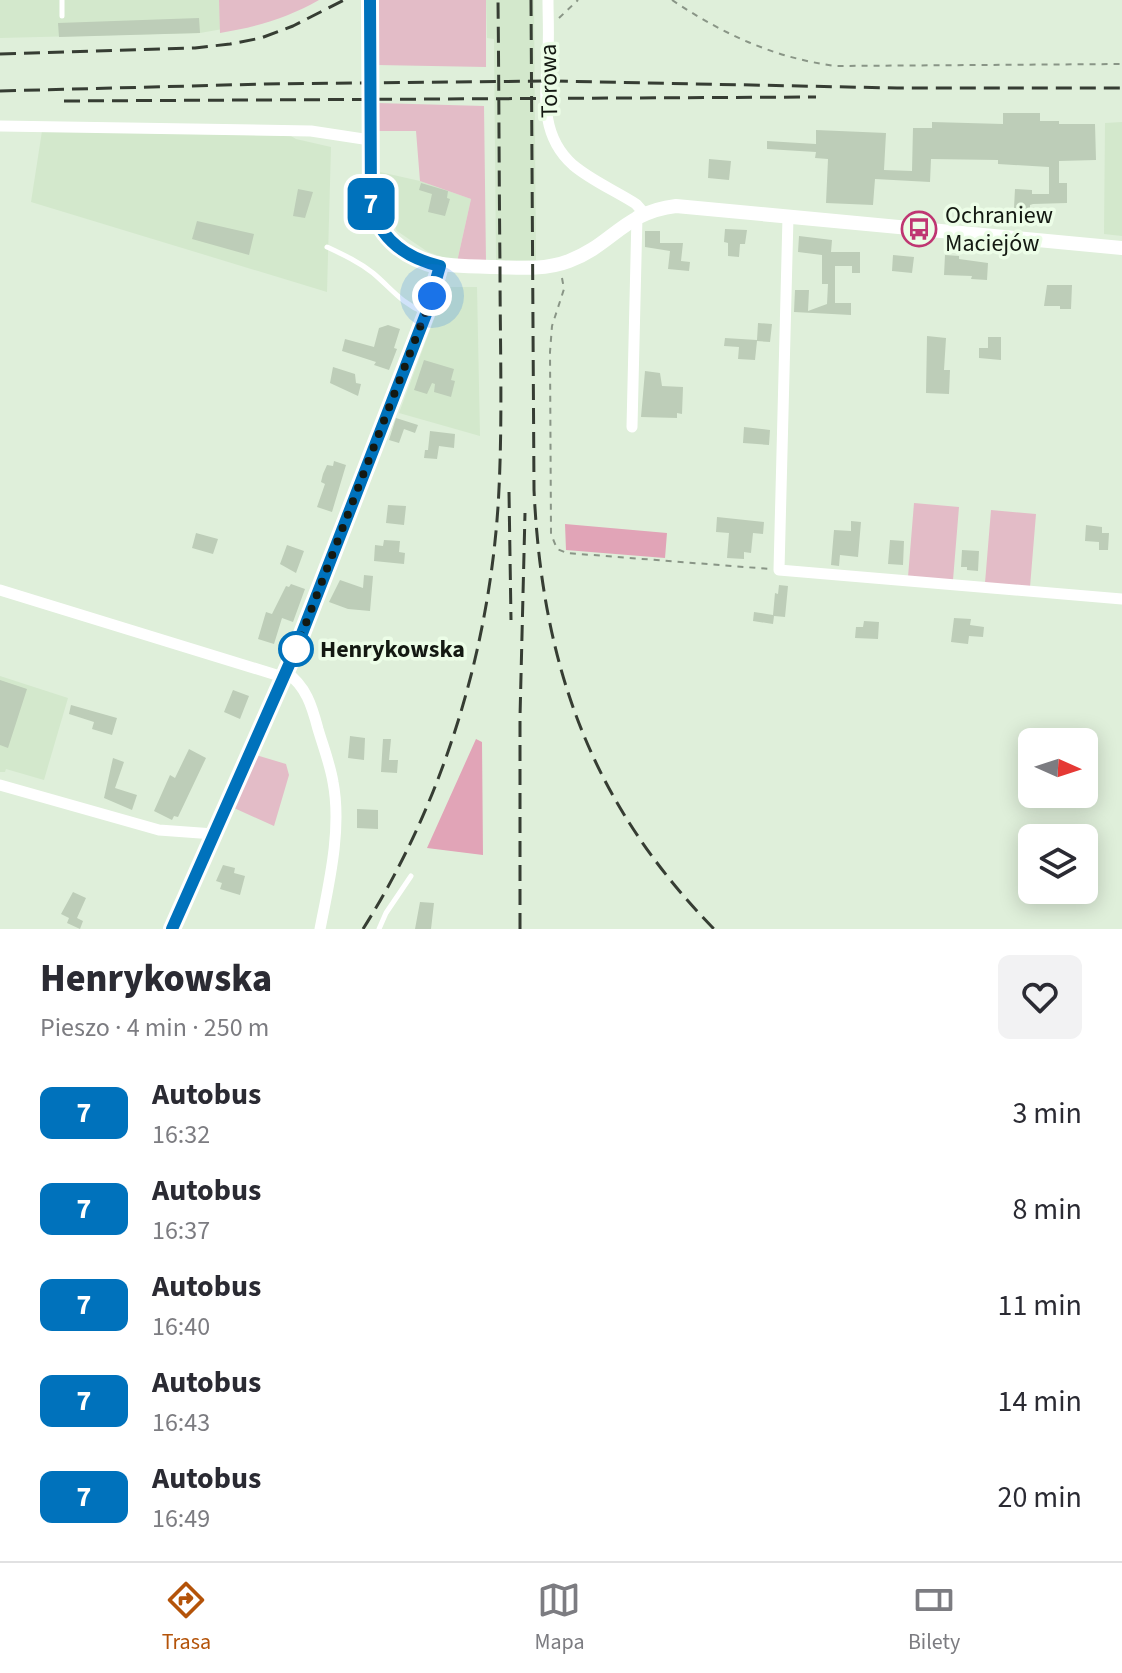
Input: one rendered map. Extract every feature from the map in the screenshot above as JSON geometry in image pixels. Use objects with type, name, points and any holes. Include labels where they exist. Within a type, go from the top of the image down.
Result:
[{"type":"street","points":[[370,0],[371,205],[381,230],[395,245],[409,255],[440,266],[556,265],[588,252],[647,213],[682,206],[1122,248]]},
{"type":"street","name":"Torowa","points":[[548,0],[545,91],[551,134],[573,164],[647,213]]},
{"type":"street","points":[[0,126],[311,131],[370,140]]},
{"type":"street","points":[[632,427],[647,213]]},
{"type":"street","points":[[788,217],[779,570],[1122,599]]},
{"type":"street","points":[[172,929],[284,675],[426,314],[440,266]]},
{"type":"street","points":[[0,590],[296,679],[312,705],[333,781],[335,800],[334,839],[320,929]]},
{"type":"street","points":[[0,785],[159,830],[214,834]]},
{"type":"lane","points":[[62,0],[62,16]]},
{"type":"lane","points":[[327,247],[352,258],[382,281],[396,297],[426,314]]},
{"type":"lane","points":[[379,929],[411,876]]},
{"type":"path","points":[[548,25],[578,0]]},
{"type":"path","points":[[672,0],[705,22],[757,48],[836,66],[1122,64]]},
{"type":"path","points":[[556,265],[564,289],[552,326],[550,352],[550,512],[554,546],[567,553],[779,570]]},
{"type":"shaded area","points":[[0,0],[310,0],[251,24],[200,33],[0,38]]},
{"type":"shaded area","points":[[219,0],[319,0],[271,21],[220,33]]},
{"type":"shaded area","points":[[378,0],[486,0],[486,67],[377,65]]},
{"type":"shaded area","points":[[486,0],[534,0],[536,260],[496,261],[494,39],[487,38]]},
{"type":"shaded area","points":[[377,103],[484,106],[486,261],[457,262],[471,199],[420,181],[416,131],[377,131]]},
{"type":"shaded area","points":[[1122,122],[1122,236],[1104,234],[1105,123]]},
{"type":"shaded area","points":[[42,131],[291,136],[331,147],[327,292],[31,202]]},
{"type":"shaded area","points":[[380,172],[420,181],[471,199],[457,262],[428,252],[397,231],[385,210]]},
{"type":"shaded area","points":[[446,287],[477,287],[480,436],[399,413]]},
{"type":"shaded area","points":[[914,503],[959,507],[953,580],[908,577]]},
{"type":"shaded area","points":[[991,510],[1036,514],[1030,587],[985,583]]},
{"type":"shaded area","points":[[565,524],[667,533],[665,558],[566,550]]},
{"type":"shaded area","points":[[0,676],[68,698],[44,780],[6,769],[0,772]]},
{"type":"shaded area","points":[[476,739],[482,742],[483,855],[427,848]]},
{"type":"shaded area","points":[[256,755],[286,764],[289,775],[274,826],[234,808]]},
{"type":"building","points":[[199,18],[200,33],[59,37],[58,23]]},
{"type":"building","points":[[1003,113],[1040,113],[1040,121],[1095,124],[1096,160],[1059,161],[1059,183],[1067,183],[1067,203],[1033,204],[1030,210],[1014,208],[1015,189],[1032,190],[1032,194],[1049,194],[1049,167],[998,164],[998,160],[931,159],[930,182],[875,179],[873,205],[826,203],[828,159],[815,158],[816,152],[767,149],[767,141],[816,144],[816,130],[886,133],[884,170],[912,171],[913,128],[932,128],[932,122],[1003,124]]},
{"type":"building","points":[[709,159],[731,161],[729,180],[708,178]]},
{"type":"building","points":[[421,183],[448,191],[447,198],[450,199],[445,216],[428,212],[432,194],[419,190]]},
{"type":"building","points":[[298,189],[313,192],[305,218],[293,216]]},
{"type":"building","points":[[197,221],[254,234],[249,255],[192,239]]},
{"type":"building","points":[[725,229],[747,230],[745,244],[740,244],[739,257],[728,256],[728,243],[724,242]]},
{"type":"building","points":[[645,231],[660,231],[660,243],[683,243],[681,261],[690,262],[689,271],[668,269],[670,251],[645,247]]},
{"type":"building","points":[[799,236],[832,240],[831,252],[860,252],[860,273],[852,273],[852,266],[835,266],[835,303],[851,303],[851,315],[794,312],[795,290],[809,290],[808,311],[827,304],[828,284],[822,284],[822,255],[798,252]]},
{"type":"building","points":[[893,255],[914,257],[912,273],[892,271]]},
{"type":"building","points":[[945,255],[988,263],[987,280],[944,275]]},
{"type":"building","points":[[1047,285],[1072,285],[1071,309],[1044,306]]},
{"type":"building","points":[[758,323],[772,324],[770,342],[757,341],[755,360],[738,359],[739,347],[724,346],[725,338],[757,340]]},
{"type":"building","points":[[388,325],[400,329],[389,370],[374,365],[376,362],[342,351],[345,339],[374,347],[379,328]]},
{"type":"building","points":[[927,336],[946,338],[944,370],[950,370],[949,394],[926,393]]},
{"type":"building","points":[[988,337],[1001,337],[1001,360],[979,358],[979,348],[988,348]]},
{"type":"building","points":[[424,360],[454,369],[451,397],[434,392],[435,384],[432,383],[427,394],[414,390]]},
{"type":"building","points":[[333,367],[355,374],[356,383],[361,384],[358,396],[330,383]]},
{"type":"building","points":[[645,371],[660,373],[662,386],[683,387],[682,414],[677,413],[677,418],[641,417]]},
{"type":"building","points":[[396,418],[418,425],[415,433],[404,429],[399,443],[389,440]]},
{"type":"building","points":[[744,427],[770,430],[769,445],[743,443]]},
{"type":"building","points":[[430,431],[455,434],[454,448],[439,446],[437,459],[424,458]]},
{"type":"building","points":[[334,461],[346,465],[332,512],[317,507],[325,484],[321,482],[323,474],[327,465],[333,466]]},
{"type":"building","points":[[388,505],[406,506],[404,525],[386,523]]},
{"type":"building","points":[[717,517],[764,522],[763,534],[753,533],[751,553],[744,552],[744,559],[727,558],[729,533],[716,532]]},
{"type":"building","points":[[851,521],[861,522],[858,557],[840,555],[839,566],[831,565],[834,530],[851,531]]},
{"type":"building","points":[[1086,525],[1102,527],[1102,533],[1109,533],[1108,550],[1099,550],[1099,542],[1085,541]]},
{"type":"building","points":[[196,533],[218,539],[213,554],[192,548]]},
{"type":"building","points":[[384,540],[400,541],[399,552],[405,553],[404,564],[374,561],[375,545],[383,546]]},
{"type":"building","points":[[890,540],[904,541],[903,565],[888,564]]},
{"type":"building","points":[[287,545],[304,551],[296,573],[280,564]]},
{"type":"building","points":[[962,550],[979,551],[978,571],[961,567]]},
{"type":"building","points":[[364,575],[373,576],[370,611],[348,609],[329,602],[340,580],[363,588]]},
{"type":"building","points":[[291,584],[305,589],[293,622],[282,618],[274,644],[258,639],[266,612],[272,614],[286,586]]},
{"type":"building","points":[[779,585],[788,586],[785,617],[774,616],[773,624],[753,621],[754,612],[773,615]]},
{"type":"building","points":[[954,618],[971,619],[970,625],[984,627],[983,637],[969,636],[968,644],[951,642]]},
{"type":"building","points":[[864,621],[879,622],[878,639],[855,638],[856,627],[863,627]]},
{"type":"building","points":[[0,680],[27,689],[8,748],[0,745]]},
{"type":"building","points":[[233,690],[249,696],[240,719],[224,712]]},
{"type":"building","points":[[71,705],[117,718],[112,735],[92,729],[94,722],[69,714]]},
{"type":"building","points":[[350,736],[365,738],[364,760],[348,758]]},
{"type":"building","points":[[383,739],[391,739],[389,760],[398,760],[397,773],[381,772]]},
{"type":"building","points":[[189,749],[206,758],[178,817],[174,816],[172,820],[154,811],[170,775],[175,778]]},
{"type":"building","points":[[113,758],[124,762],[115,788],[137,795],[132,810],[104,798]]},
{"type":"building","points":[[357,809],[378,810],[378,829],[357,828]]},
{"type":"building","points":[[223,865],[235,868],[234,873],[245,876],[240,895],[220,889],[222,883],[216,881]]},
{"type":"building","points":[[73,892],[86,898],[77,918],[83,921],[80,929],[67,923],[69,918],[61,914]]},
{"type":"building","points":[[420,902],[434,903],[431,929],[415,929]]},
{"type":"railway","points":[[0,54],[195,48],[230,44],[261,38],[293,26],[344,0]]},
{"type":"railway","points":[[363,929],[391,881],[438,780],[472,673],[493,562],[501,417],[498,0]]},
{"type":"railway","points":[[531,0],[534,490],[548,614],[580,727],[605,780],[635,831],[671,881],[714,929]]},
{"type":"railway","points":[[0,91],[554,81],[897,88],[1122,88]]},
{"type":"railway","points":[[64,101],[816,97]]},
{"type":"railway","points":[[509,492],[511,620]]},
{"type":"railway","points":[[520,929],[520,717],[525,513]]},
{"type":"bus line","name":"7","points":[[172,929],[296,649],[439,276],[440,266],[409,255],[395,245],[381,230],[371,205],[370,0]]},
{"type":"place","name":"Ochraniew Maciejów","points":[[919,229]]},
{"type":"place","name":"Henrykowska","points":[[296,649]]},
{"type":"route","points":[[296,649],[432,296]]}]
